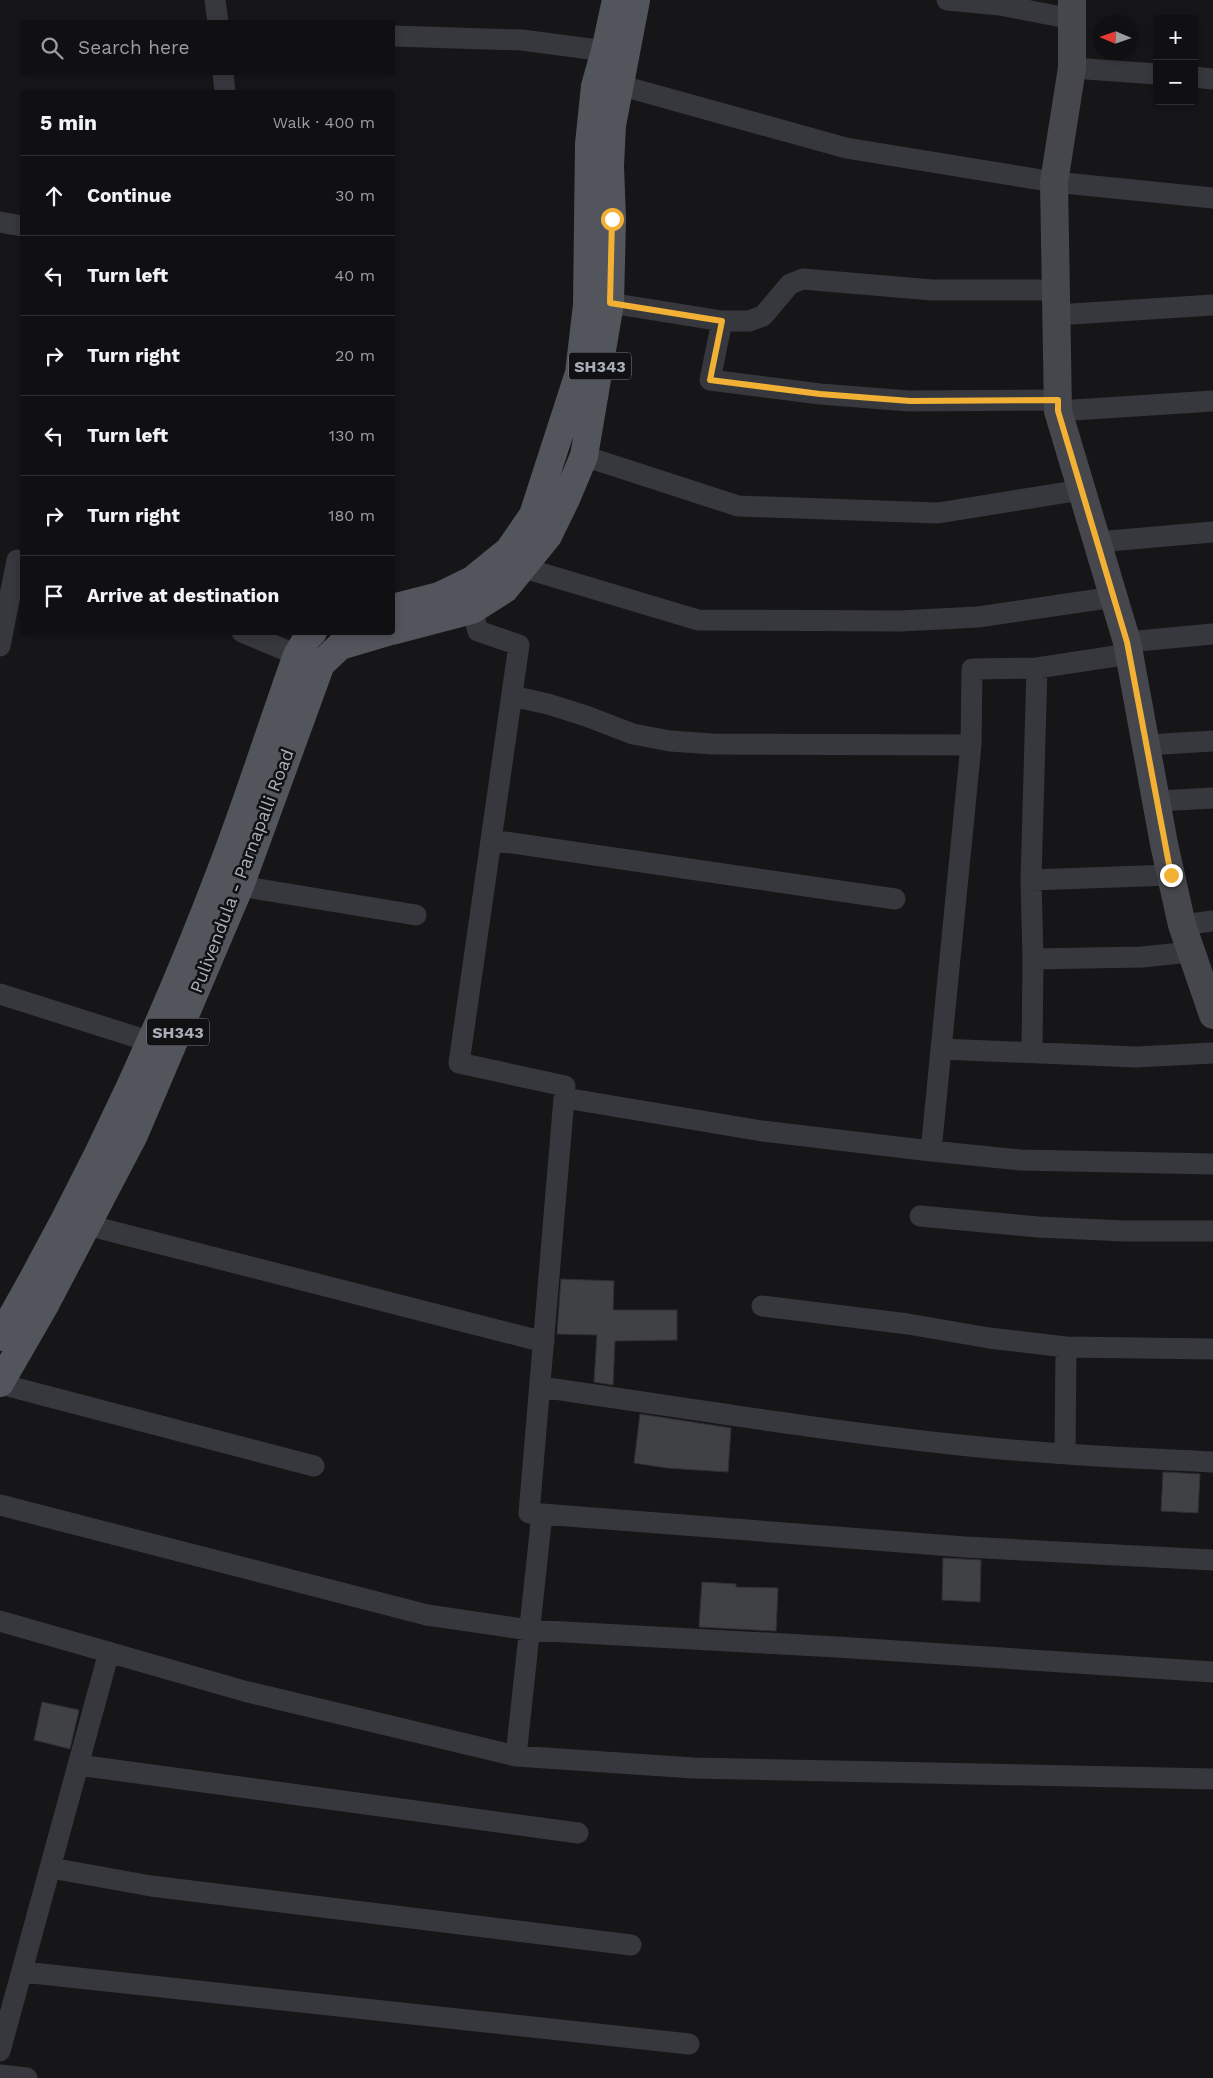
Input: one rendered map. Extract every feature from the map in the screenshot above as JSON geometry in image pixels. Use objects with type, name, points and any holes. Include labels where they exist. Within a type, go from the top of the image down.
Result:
[{"type":"main road","points":[[395,607],[439,596],[472,580],[509,550],[532,514],[579,373],[587,305],[589,144],[595,86],[606,51],[616,0]]},
{"type":"main road","name":"SH343","points":[[395,630],[472,610],[505,589],[524,568],[548,536],[584,456],[610,303],[612,219],[610,166],[612,125],[636,0]]},
{"type":"main road","name":"Pulivendula - Parnapalli Road","points":[[0,1337],[26,1292],[114,1123],[160,1045],[240,886],[309,659],[307,638],[310,635]]},
{"type":"main road","name":"Pulivendula - Parnapalli Road","points":[[0,1384],[46,1305],[134,1135],[160,1045],[220,873],[309,659],[340,646],[377,635]]},
{"type":"street","points":[[215,0],[218,20]]},
{"type":"street","points":[[947,0],[1072,10],[1072,68],[1054,182],[1058,406],[1128,648],[1156,801],[1182,925],[1213,1015]]},
{"type":"street","points":[[395,36],[522,40],[606,51]]},
{"type":"street","points":[[1072,68],[1153,74]]},
{"type":"street","points":[[223,75],[225,90]]},
{"type":"street","points":[[1198,77],[1213,79]]},
{"type":"street","points":[[619,85],[846,148],[1054,182],[1213,198]]},
{"type":"street","points":[[0,222],[20,226]]},
{"type":"street","points":[[610,303],[722,321],[749,322],[763,316],[790,284],[803,278],[1056,303],[1213,305]]},
{"type":"street","points":[[722,321],[710,380],[820,394],[910,401],[1058,406],[1213,401]]},
{"type":"street","points":[[584,456],[738,506],[938,512],[1082,490]]},
{"type":"street","points":[[1097,542],[1213,532]]},
{"type":"street","points":[[0,646],[13,559]]},
{"type":"street","points":[[524,568],[698,620],[900,621],[978,617],[1114,597]]},
{"type":"street","points":[[472,610],[478,631],[519,645],[459,1064],[565,1086],[529,1513],[965,1547],[1213,1560]]},
{"type":"street","points":[[931,1151],[971,745],[972,669],[1037,668],[1128,648],[1213,634]]},
{"type":"street","points":[[252,635],[309,659]]},
{"type":"street","points":[[1032,1051],[1033,959],[1031,880],[1037,668]]},
{"type":"street","points":[[512,696],[571,711],[633,734],[670,741],[714,744],[971,745]]},
{"type":"street","points":[[1147,745],[1213,741]]},
{"type":"street","points":[[1156,801],[1213,798]]},
{"type":"street","points":[[491,840],[895,899]]},
{"type":"street","points":[[1031,880],[1171,875]]},
{"type":"street","points":[[240,886],[416,915]]},
{"type":"street","points":[[1182,925],[1213,921]]},
{"type":"street","points":[[1033,959],[1142,957],[1191,952]]},
{"type":"street","points":[[0,994],[160,1045]]},
{"type":"street","points":[[942,1049],[1032,1051],[1136,1057],[1213,1053]]},
{"type":"street","points":[[565,1098],[762,1131],[931,1151],[1020,1160],[1213,1164]]},
{"type":"street","points":[[920,1216],[1038,1227],[1125,1231],[1213,1231]]},
{"type":"street","points":[[87,1225],[544,1342]]},
{"type":"street","points":[[762,1306],[908,1324],[989,1338],[1066,1347],[1213,1349]]},
{"type":"street","points":[[1065,1454],[1066,1347]]},
{"type":"street","points":[[0,1384],[314,1466]]},
{"type":"street","points":[[540,1387],[874,1435],[961,1445],[1065,1454],[1213,1462]]},
{"type":"street","points":[[0,1504],[427,1615],[530,1630],[836,1647],[1213,1672]]},
{"type":"street","points":[[516,1756],[542,1514]]},
{"type":"street","points":[[0,1622],[244,1691],[516,1756],[693,1768],[1213,1779]]},
{"type":"street","points":[[0,2052],[109,1652]]},
{"type":"street","points":[[78,1765],[578,1833]]},
{"type":"street","points":[[51,1868],[151,1886],[631,1945]]},
{"type":"street","points":[[23,1972],[689,2044]]},
{"type":"street","points":[[0,2075],[27,2078]]},
{"type":"building","points":[[561,1279],[614,1281],[613,1310],[677,1310],[677,1340],[615,1341],[613,1385],[594,1382],[597,1335],[557,1334]]},
{"type":"building","points":[[640,1414],[731,1428],[728,1472],[667,1468],[634,1463]]},
{"type":"building","points":[[1163,1472],[1200,1474],[1198,1513],[1161,1511]]},
{"type":"building","points":[[943,1558],[981,1560],[980,1602],[942,1600]]},
{"type":"building","points":[[702,1582],[736,1584],[736,1587],[778,1588],[776,1631],[699,1627]]},
{"type":"building","points":[[42,1702],[79,1710],[70,1749],[34,1740]]},
{"type":"route","points":[[612,219],[610,303],[722,321],[710,380],[820,394],[910,401],[1058,400],[1058,411],[1127,642],[1171,875]]}]
